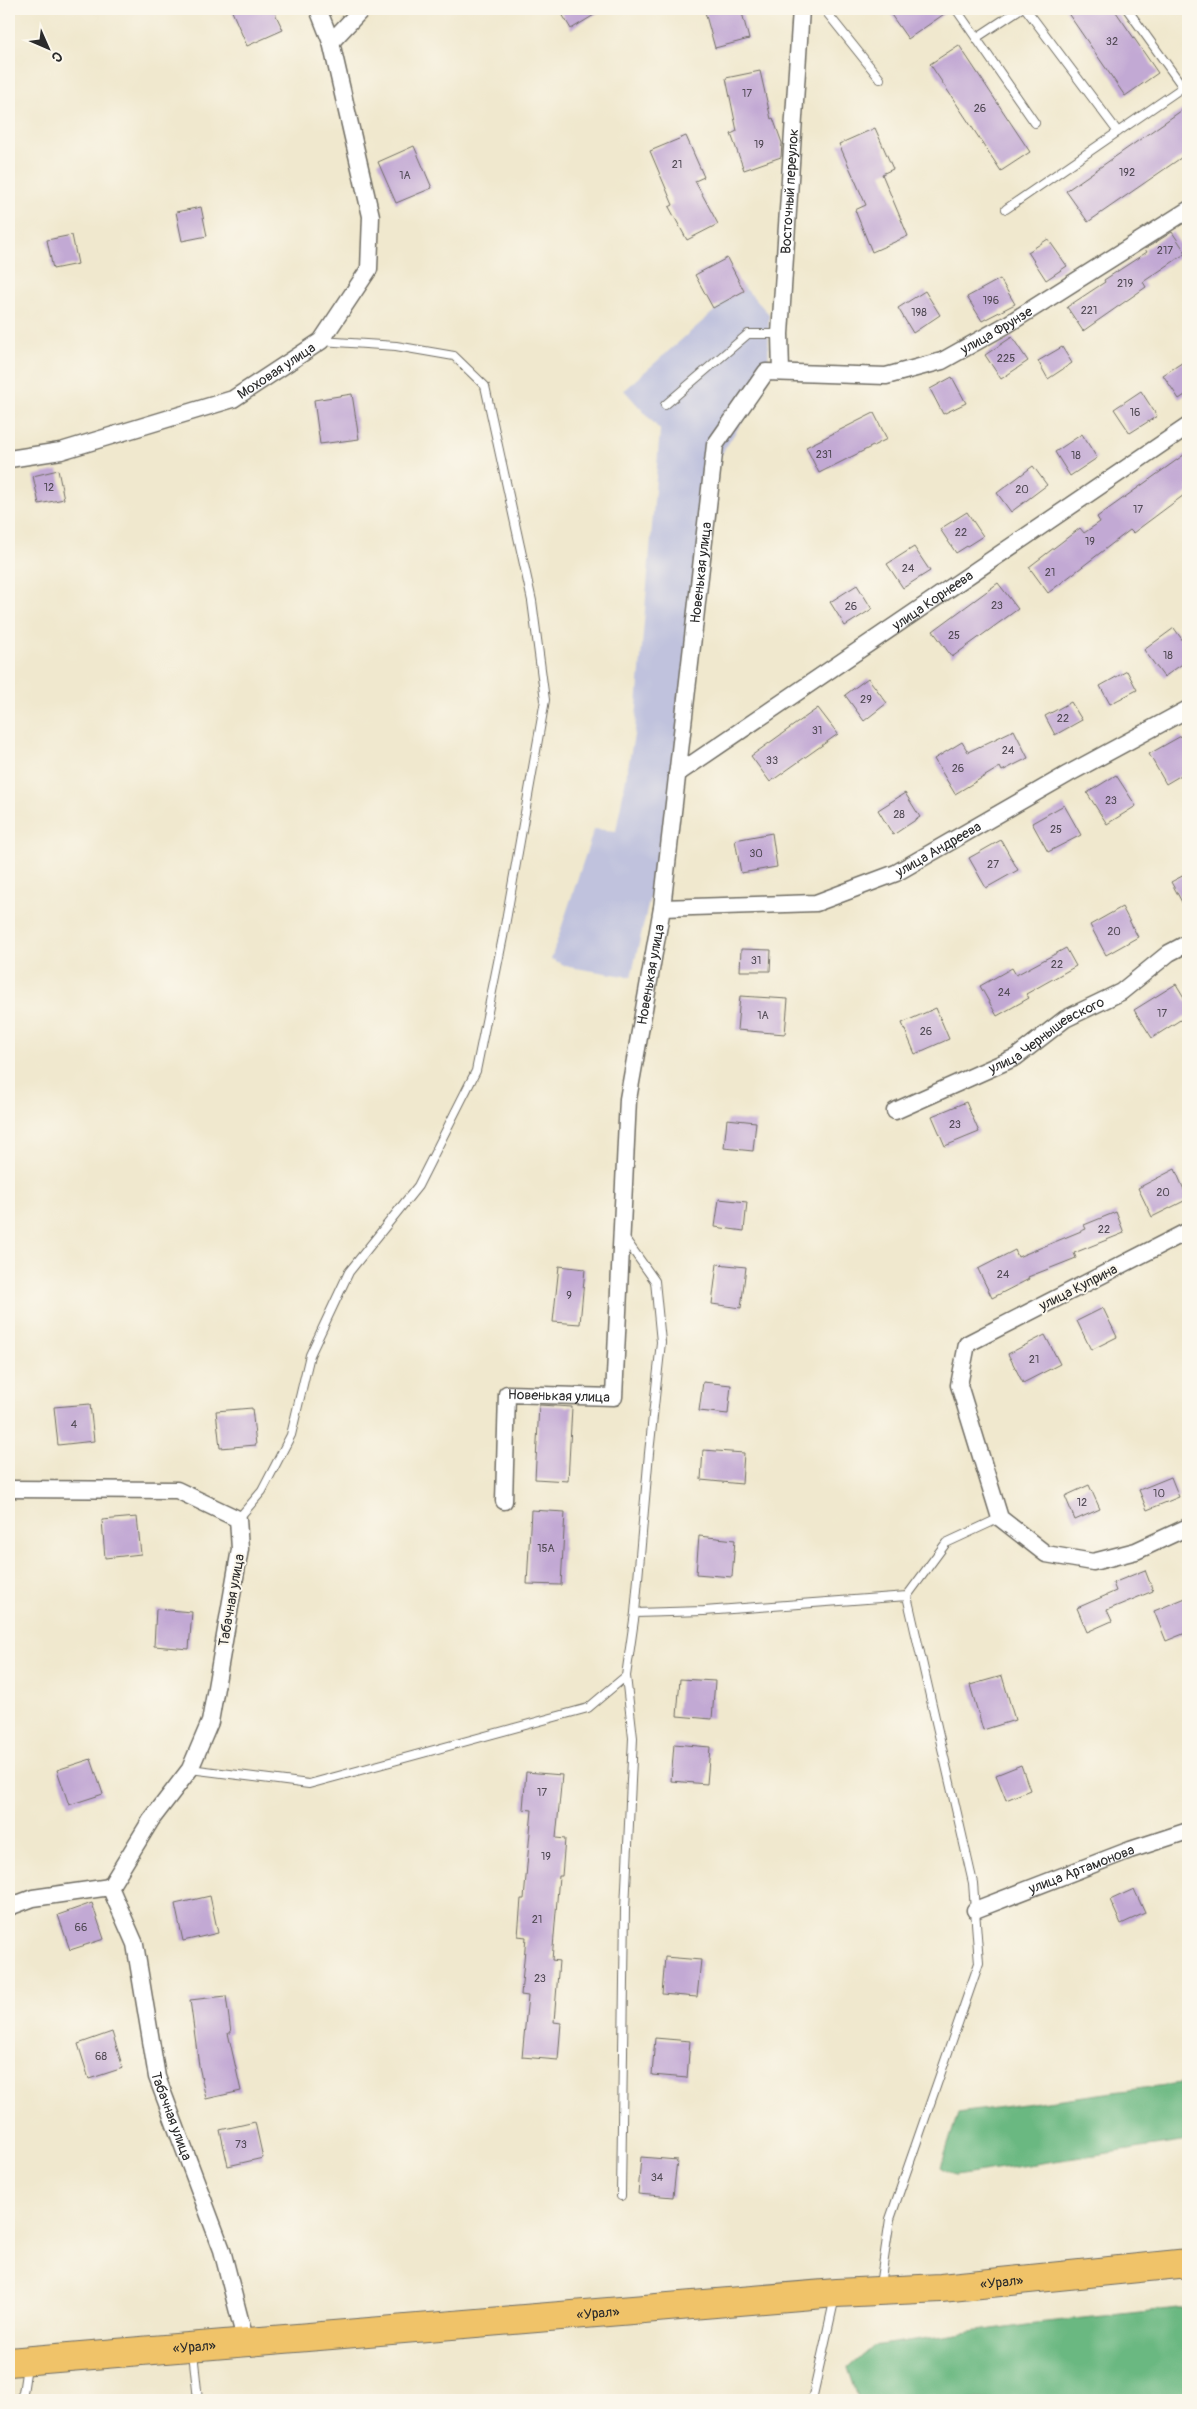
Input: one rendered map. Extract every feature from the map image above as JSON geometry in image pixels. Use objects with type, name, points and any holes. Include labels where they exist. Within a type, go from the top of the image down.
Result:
[{"type":"highway","name":"«Урал»","points":[[18,2362],[836,2293],[960,2286],[1188,2262]]},
{"type":"street","name":"Моховая улица","points":[[9,459],[61,451],[233,399],[321,341],[369,269],[372,216],[331,42],[318,9]]},
{"type":"street","points":[[331,42],[362,9]]},
{"type":"street","name":"Восточный переулок","points":[[781,372],[780,334],[801,9]]},
{"type":"street","name":"улица Фрунзе","points":[[781,372],[886,376],[942,361],[1008,324],[1188,210]]},
{"type":"street","name":"Новенькая улица","points":[[504,1501],[507,1394],[614,1397],[628,1099],[662,908],[715,445],[766,372],[781,372]]},
{"type":"street","name":"улица Корнеева","points":[[677,774],[1188,426]]},
{"type":"street","name":"улица Андреева","points":[[662,908],[816,903],[896,873],[1068,774],[1188,709]]},
{"type":"street","name":"улица Чернышевского","points":[[895,1111],[1016,1057],[1065,1019],[1121,992],[1169,953],[1188,943]]},
{"type":"street","name":"улица Куприна","points":[[1000,1518],[959,1385],[967,1344],[1188,1231]]},
{"type":"street","points":[[9,1490],[177,1490],[238,1519]]},
{"type":"street","points":[[1000,1518],[1046,1554],[1092,1562],[1136,1551],[1188,1527]]},
{"type":"street","name":"Табачная улица","points":[[238,1519],[240,1549],[210,1722],[190,1770],[151,1820],[110,1887],[135,1944],[157,2076],[222,2250],[246,2344]]},
{"type":"street","name":"улица Артамонова","points":[[975,1910],[1130,1850],[1188,1830]]},
{"type":"street","points":[[9,1907],[33,1898],[110,1887]]},
{"type":"lane","points":[[824,9],[880,80]]},
{"type":"lane","points":[[956,9],[1035,122]]},
{"type":"lane","points":[[976,38],[1020,9]]},
{"type":"lane","points":[[1026,9],[1118,132]]},
{"type":"lane","points":[[1006,209],[1185,87],[1127,9]]},
{"type":"lane","points":[[666,406],[748,334],[780,334]]},
{"type":"lane","points":[[238,1519],[262,1491],[291,1435],[310,1355],[349,1272],[418,1186],[476,1071],[545,700],[532,601],[485,386],[454,356],[396,346],[321,341]]},
{"type":"lane","points":[[621,2196],[625,1909],[633,1738],[626,1676],[635,1613],[648,1453],[661,1342],[655,1281],[622,1234]]},
{"type":"lane","points":[[879,2290],[890,2219],[979,1963],[973,1883],[907,1596],[946,1543],[1000,1518]]},
{"type":"lane","points":[[635,1613],[704,1611],[907,1596]]},
{"type":"lane","points":[[190,1770],[309,1784],[588,1708],[626,1676]]},
{"type":"lane","points":[[812,2400],[836,2293]]},
{"type":"lane","points":[[192,2347],[198,2400]]},
{"type":"lane","points":[[18,2362],[23,2393],[19,2400]]},
{"type":"shaded area","points":[[743,286],[769,314],[768,381],[714,466],[690,729],[631,977],[569,967],[551,959],[594,829],[616,831],[635,730],[660,430],[624,390]]},
{"type":"green space","points":[[1188,2082],[1188,2141],[955,2176],[941,2167],[958,2113]]},
{"type":"green space","points":[[1188,2307],[1188,2400],[859,2400],[848,2368],[873,2346],[1027,2324]]},
{"type":"building","points":[[231,9],[273,9],[283,30],[247,46]]},
{"type":"building","points":[[559,9],[604,9],[571,29]]},
{"type":"building","points":[[717,9],[741,9],[749,39],[715,48],[705,12]]},
{"type":"building","points":[[887,9],[950,9],[950,10],[908,39]]},
{"type":"building","points":[[1065,9],[1114,9],[1158,73],[1125,96]]},
{"type":"building","points":[[959,45],[1030,152],[1001,171],[930,64]]},
{"type":"building","points":[[760,71],[771,119],[773,118],[782,143],[781,157],[744,170],[731,134],[737,131],[726,78]]},
{"type":"building","points":[[1188,106],[1188,153],[1088,222],[1066,191]]},
{"type":"building","points":[[875,128],[893,169],[882,174],[908,236],[872,252],[855,210],[866,205],[839,144]]},
{"type":"building","points":[[686,136],[704,177],[695,181],[718,224],[687,240],[669,207],[673,205],[650,151]]},
{"type":"building","points":[[414,146],[432,188],[396,203],[378,162]]},
{"type":"building","points":[[201,207],[207,236],[182,241],[176,212]]},
{"type":"building","points":[[1172,232],[1186,253],[1143,282],[1146,287],[1083,331],[1067,307],[1147,252],[1145,249]]},
{"type":"building","points":[[72,235],[78,264],[53,269],[47,240]]},
{"type":"building","points":[[1048,239],[1067,266],[1046,280],[1028,252]]},
{"type":"building","points":[[727,258],[744,291],[713,308],[695,275]]},
{"type":"building","points":[[1000,279],[1015,304],[982,321],[967,297]]},
{"type":"building","points":[[925,291],[940,315],[913,333],[898,308]]},
{"type":"building","points":[[1012,337],[1028,361],[1001,379],[985,355]]},
{"type":"building","points":[[1062,347],[1072,363],[1048,379],[1038,361]]},
{"type":"building","points":[[1188,359],[1188,393],[1179,399],[1163,375]]},
{"type":"building","points":[[952,377],[966,403],[943,414],[930,389]]},
{"type":"building","points":[[1141,391],[1157,416],[1130,433],[1114,409]]},
{"type":"building","points":[[352,394],[359,439],[320,444],[314,400]]},
{"type":"building","points":[[874,413],[887,439],[819,473],[806,447]]},
{"type":"building","points":[[1082,434],[1097,458],[1070,476],[1055,452]]},
{"type":"building","points":[[1188,452],[1188,492],[1133,533],[1130,530],[1048,593],[1029,567],[1080,528],[1084,533],[1100,522],[1097,517]]},
{"type":"building","points":[[1033,466],[1047,485],[1011,512],[997,493]]},
{"type":"building","points":[[58,470],[64,499],[39,504],[33,476]]},
{"type":"building","points":[[967,512],[983,536],[956,553],[940,529]]},
{"type":"building","points":[[914,547],[930,571],[903,588],[887,564]]},
{"type":"building","points":[[998,583],[1018,609],[952,657],[933,631]]},
{"type":"building","points":[[857,585],[872,609],[845,626],[830,602]]},
{"type":"building","points":[[1174,628],[1188,648],[1188,660],[1164,677],[1144,650]]},
{"type":"building","points":[[1127,671],[1137,690],[1110,704],[1100,686]]},
{"type":"building","points":[[868,678],[887,703],[864,721],[845,695]]},
{"type":"building","points":[[1071,702],[1082,720],[1055,735],[1045,716]]},
{"type":"building","points":[[818,708],[838,734],[770,782],[751,756]]},
{"type":"building","points":[[1014,730],[1028,758],[1002,771],[1000,767],[955,794],[934,759],[962,742],[968,752]]},
{"type":"building","points":[[1181,736],[1188,748],[1188,771],[1166,784],[1149,754]]},
{"type":"building","points":[[1116,775],[1136,806],[1107,824],[1087,793]]},
{"type":"building","points":[[905,793],[920,817],[893,835],[878,810]]},
{"type":"building","points":[[1064,805],[1081,835],[1048,852],[1032,823]]},
{"type":"building","points":[[772,833],[777,867],[741,873],[735,840]]},
{"type":"building","points":[[1001,840],[1018,870],[986,888],[969,858]]},
{"type":"building","points":[[1188,873],[1188,913],[1171,882]]},
{"type":"building","points":[[1122,907],[1138,937],[1106,955],[1090,925]]},
{"type":"building","points":[[1066,948],[1076,966],[1026,994],[1029,998],[997,1016],[980,986],[1012,968],[1016,975]]},
{"type":"building","points":[[741,949],[771,950],[770,971],[740,971]]},
{"type":"building","points":[[1176,984],[1188,1004],[1188,1015],[1152,1038],[1134,1010]]},
{"type":"building","points":[[740,996],[788,999],[785,1034],[737,1030]]},
{"type":"building","points":[[936,1008],[949,1039],[915,1054],[902,1023]]},
{"type":"building","points":[[966,1102],[979,1132],[945,1146],[932,1116]]},
{"type":"building","points":[[727,1119],[756,1122],[753,1151],[724,1148]]},
{"type":"building","points":[[1175,1169],[1188,1199],[1152,1217],[1138,1188]]},
{"type":"building","points":[[719,1199],[747,1202],[744,1231],[715,1227]]},
{"type":"building","points":[[1116,1212],[1124,1233],[1074,1253],[1076,1258],[1028,1277],[1029,1279],[992,1298],[978,1269],[1015,1250],[1018,1257],[1086,1229],[1084,1225]]},
{"type":"building","points":[[717,1264],[746,1267],[741,1308],[712,1304]]},
{"type":"building","points":[[559,1266],[585,1269],[580,1324],[553,1322]]},
{"type":"building","points":[[1103,1308],[1117,1337],[1091,1350],[1077,1321]]},
{"type":"building","points":[[1045,1335],[1060,1364],[1023,1383],[1008,1354]]},
{"type":"building","points":[[703,1382],[731,1385],[728,1414],[699,1411]]},
{"type":"building","points":[[90,1404],[94,1441],[58,1445],[54,1407]]},
{"type":"building","points":[[539,1405],[572,1407],[568,1481],[535,1479]]},
{"type":"building","points":[[252,1408],[256,1445],[220,1448],[216,1411]]},
{"type":"building","points":[[703,1450],[744,1453],[742,1484],[701,1480]]},
{"type":"building","points":[[1171,1477],[1179,1497],[1147,1510],[1139,1490]]},
{"type":"building","points":[[1089,1485],[1100,1509],[1075,1520],[1065,1496]]},
{"type":"building","points":[[531,1510],[565,1512],[561,1585],[527,1584]]},
{"type":"building","points":[[137,1517],[141,1554],[105,1558],[102,1520]]},
{"type":"building","points":[[699,1536],[735,1540],[732,1577],[696,1574]]},
{"type":"building","points":[[1145,1570],[1153,1591],[1107,1610],[1112,1621],[1087,1632],[1077,1608],[1116,1591],[1113,1583]]},
{"type":"building","points":[[1188,1597],[1188,1632],[1166,1641],[1154,1611]]},
{"type":"building","points":[[156,1609],[192,1612],[189,1649],[154,1646]]},
{"type":"building","points":[[1002,1676],[1015,1720],[983,1730],[970,1685]]},
{"type":"building","points":[[680,1679],[715,1681],[712,1719],[677,1716]]},
{"type":"building","points":[[674,1744],[710,1747],[707,1784],[671,1781]]},
{"type":"building","points":[[91,1759],[103,1794],[69,1805],[57,1770]]},
{"type":"building","points":[[1021,1765],[1030,1790],[1006,1800],[996,1775]]},
{"type":"building","points":[[526,1772],[562,1775],[556,1838],[565,1839],[562,1876],[559,1876],[552,1960],[559,1961],[554,2022],[561,2023],[558,2060],[522,2057],[528,1996],[521,1995],[526,1937],[518,1936],[521,1899],[524,1899],[532,1810],[523,1809]]},
{"type":"building","points":[[1134,1889],[1145,1913],[1121,1924],[1110,1900]]},
{"type":"building","points":[[210,1896],[218,1933],[183,1941],[175,1904]]},
{"type":"building","points":[[92,1903],[104,1939],[70,1950],[58,1915]]},
{"type":"building","points":[[665,1957],[701,1960],[697,1997],[662,1994]]},
{"type":"building","points":[[226,1996],[231,2033],[228,2033],[241,2091],[206,2099],[199,2066],[190,2000]]},
{"type":"building","points":[[112,2032],[123,2068],[89,2079],[78,2044]]},
{"type":"building","points":[[655,2038],[690,2041],[687,2078],[652,2075]]},
{"type":"building","points":[[255,2122],[263,2158],[228,2166],[220,2130]]},
{"type":"building","points":[[641,2157],[677,2160],[673,2197],[638,2194]]}]
